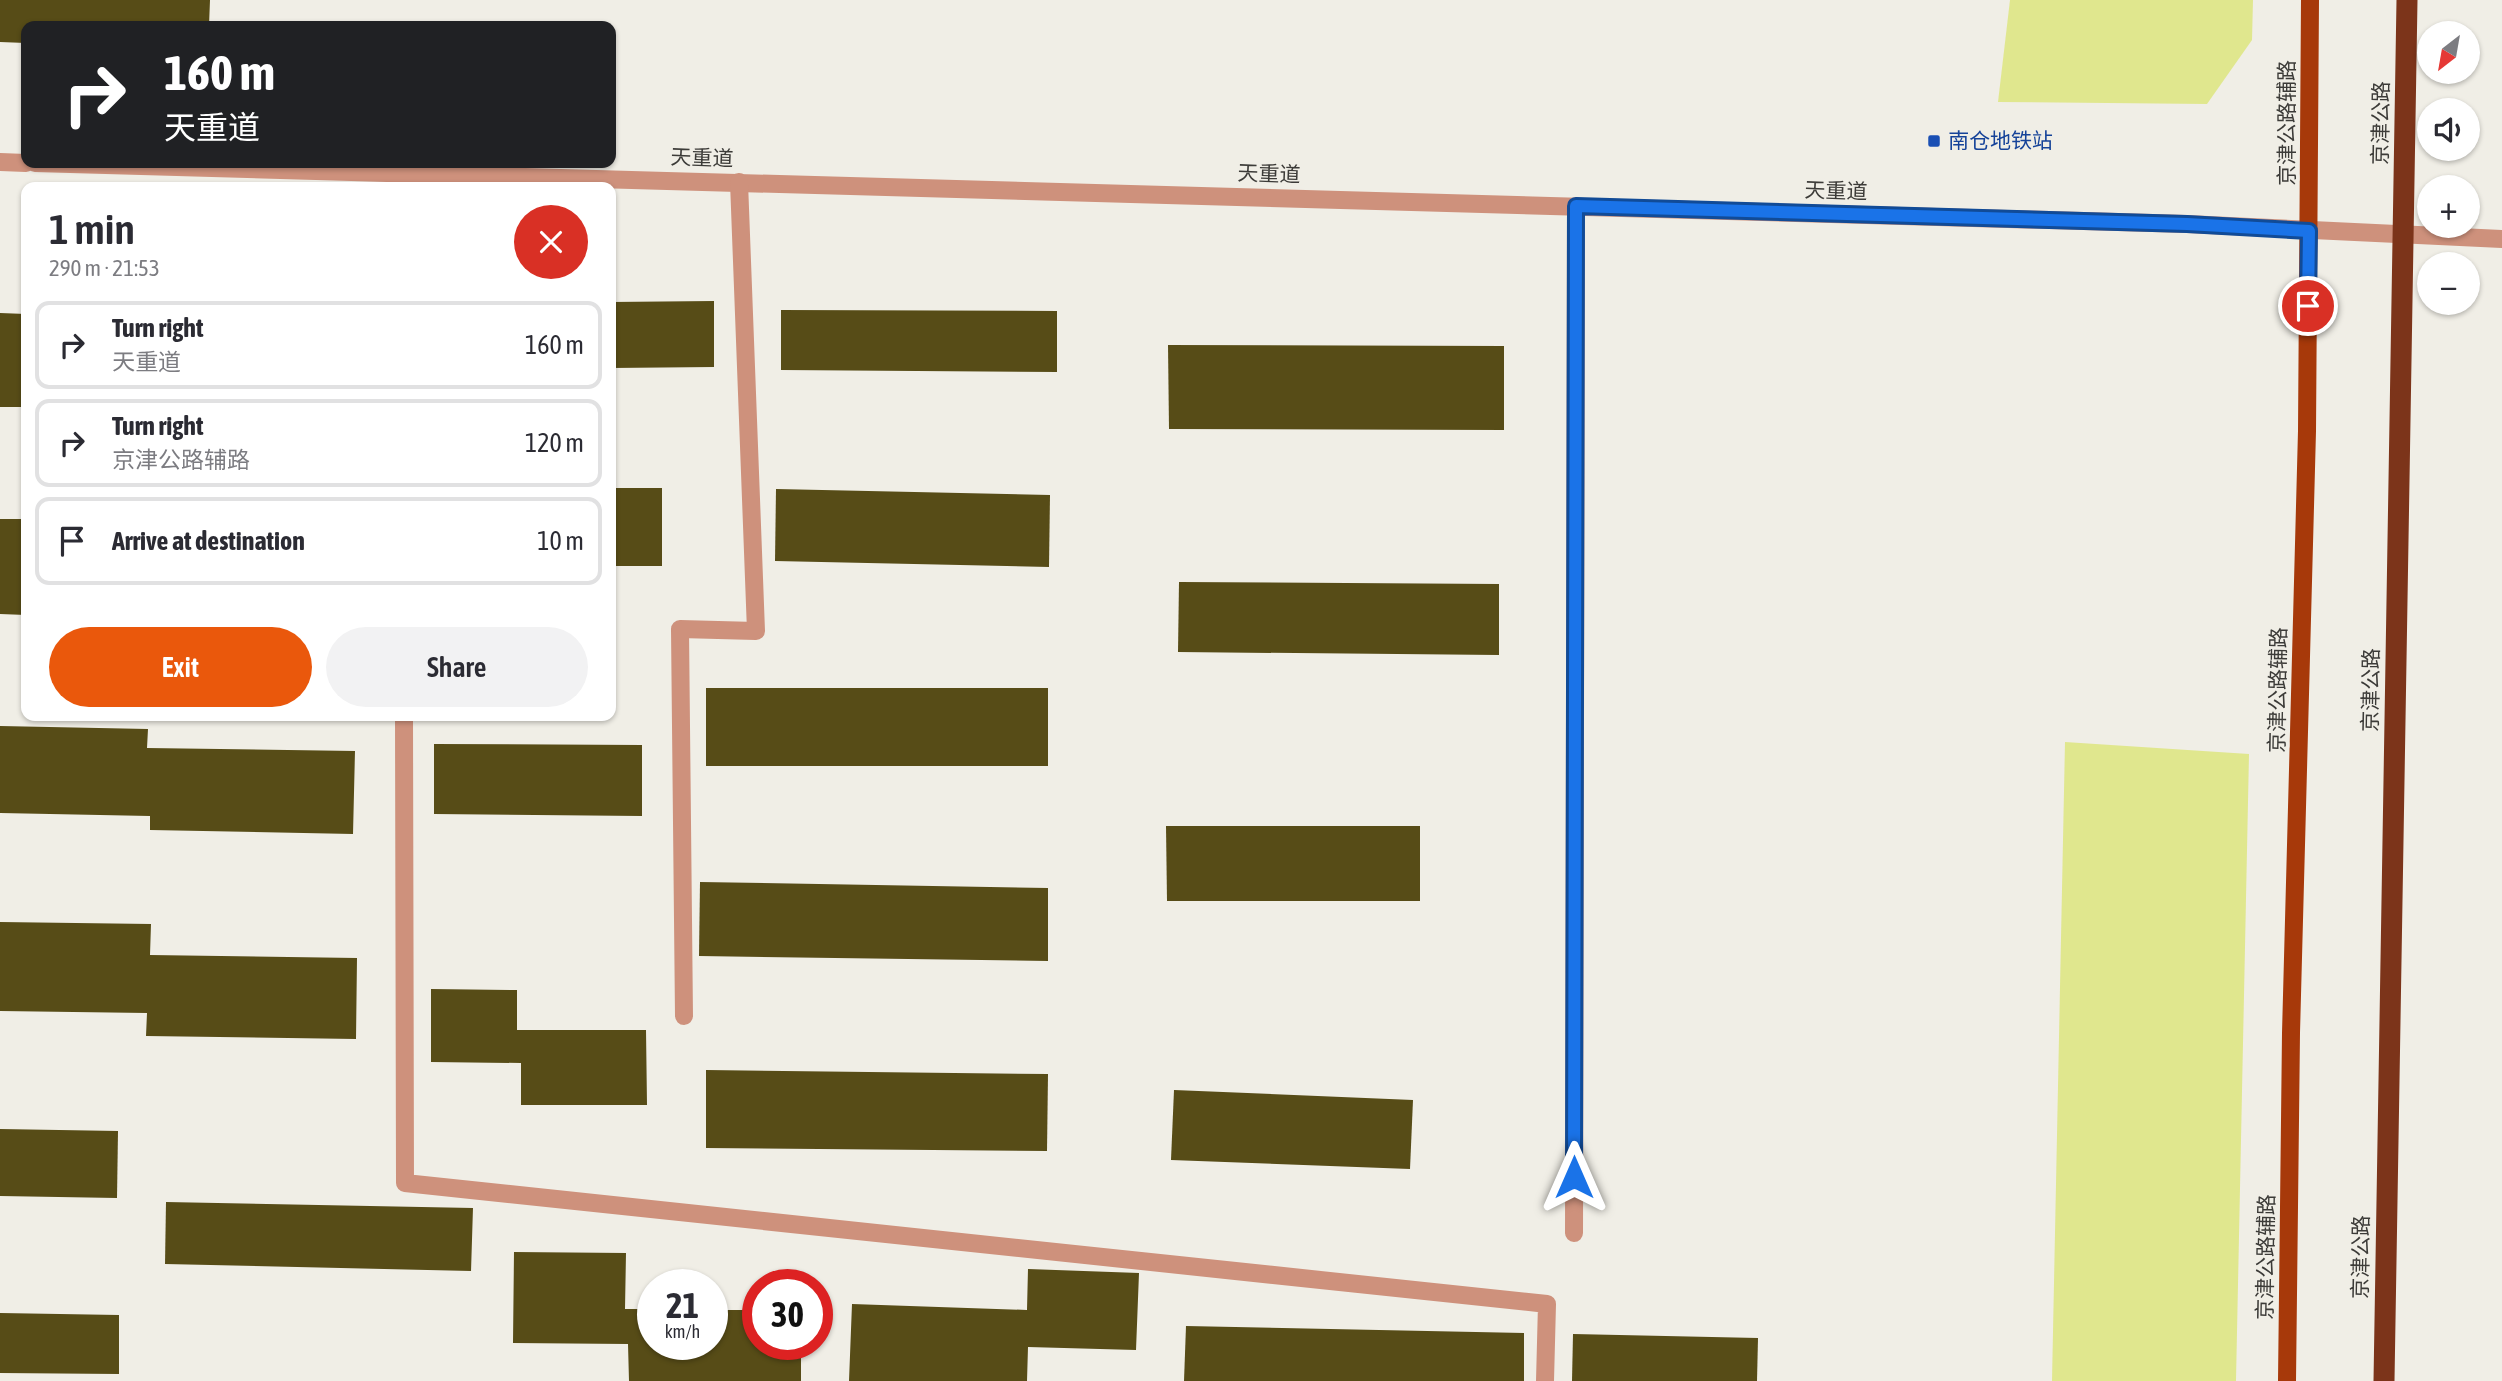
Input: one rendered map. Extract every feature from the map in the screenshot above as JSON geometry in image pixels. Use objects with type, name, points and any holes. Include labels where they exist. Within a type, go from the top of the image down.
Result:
[{"type":"highway","name":"京津公路","points":[[2384,1381],[2407,0]]},
{"type":"main road","name":"京津公路辅路","points":[[2287,1381],[2291,1032],[2307,431],[2310,0]]},
{"type":"street","points":[[0,162],[21,163]]},
{"type":"street","name":"天重道","points":[[144,168],[404,180],[739,182],[2173,223],[2502,239]]},
{"type":"street","points":[[684,1016],[680,629],[756,631],[739,182]]},
{"type":"street","points":[[1574,1233],[1576,206]]},
{"type":"street","points":[[404,721],[405,1183],[1547,1304],[1545,1381]]},
{"type":"green space","points":[[2010,0],[2253,0],[2252,40],[2207,104],[1998,102]]},
{"type":"green space","points":[[2065,742],[2249,754],[2236,1381],[2052,1381]]},
{"type":"building","points":[[0,0],[210,0],[209,21],[21,21],[21,43],[0,42]]},
{"type":"building","points":[[714,301],[714,367],[616,368],[616,302]]},
{"type":"building","points":[[781,310],[1057,311],[1057,372],[781,370]]},
{"type":"building","points":[[0,313],[21,314],[21,407],[0,407]]},
{"type":"building","points":[[1168,345],[1504,346],[1504,430],[1169,429]]},
{"type":"building","points":[[616,488],[662,488],[662,566],[616,566]]},
{"type":"building","points":[[776,489],[1050,495],[1049,567],[775,561]]},
{"type":"building","points":[[0,519],[21,519],[21,615],[0,614]]},
{"type":"building","points":[[1179,582],[1499,584],[1499,655],[1178,652]]},
{"type":"building","points":[[706,688],[1048,688],[1048,766],[706,766]]},
{"type":"building","points":[[0,726],[148,729],[147,748],[355,751],[353,834],[150,830],[150,816],[0,813]]},
{"type":"building","points":[[434,744],[642,745],[642,816],[434,814]]},
{"type":"building","points":[[1166,826],[1420,826],[1420,901],[1167,901]]},
{"type":"building","points":[[700,882],[1048,888],[1048,961],[699,956]]},
{"type":"building","points":[[0,922],[151,924],[150,955],[357,958],[356,1039],[146,1036],[147,1013],[0,1011]]},
{"type":"building","points":[[431,989],[517,990],[517,1030],[646,1030],[647,1105],[521,1105],[521,1063],[431,1062]]},
{"type":"building","points":[[706,1070],[1048,1074],[1047,1151],[706,1148]]},
{"type":"building","points":[[1174,1090],[1413,1100],[1410,1169],[1171,1160]]},
{"type":"building","points":[[0,1129],[118,1131],[117,1198],[0,1196]]},
{"type":"building","points":[[166,1202],[473,1208],[471,1271],[165,1264]]},
{"type":"building","points":[[514,1252],[626,1253],[625,1309],[637,1309],[637,1360],[728,1360],[728,1310],[742,1310],[742,1360],[801,1360],[801,1381],[629,1381],[628,1344],[513,1343]]},
{"type":"building","points":[[1028,1269],[1139,1273],[1136,1350],[1028,1347],[1027,1381],[849,1381],[852,1304],[1027,1310]]},
{"type":"building","points":[[0,1313],[119,1315],[119,1374],[0,1373]]},
{"type":"building","points":[[1186,1326],[1524,1333],[1524,1381],[1184,1381]]},
{"type":"building","points":[[1573,1334],[1758,1338],[1757,1381],[1572,1381]]},
{"type":"place","name":"南仓地铁站","points":[[1934,141]]},
{"type":"route","points":[[1574,1177],[1576,206],[2187,224],[2309,231],[2308,306]]}]
